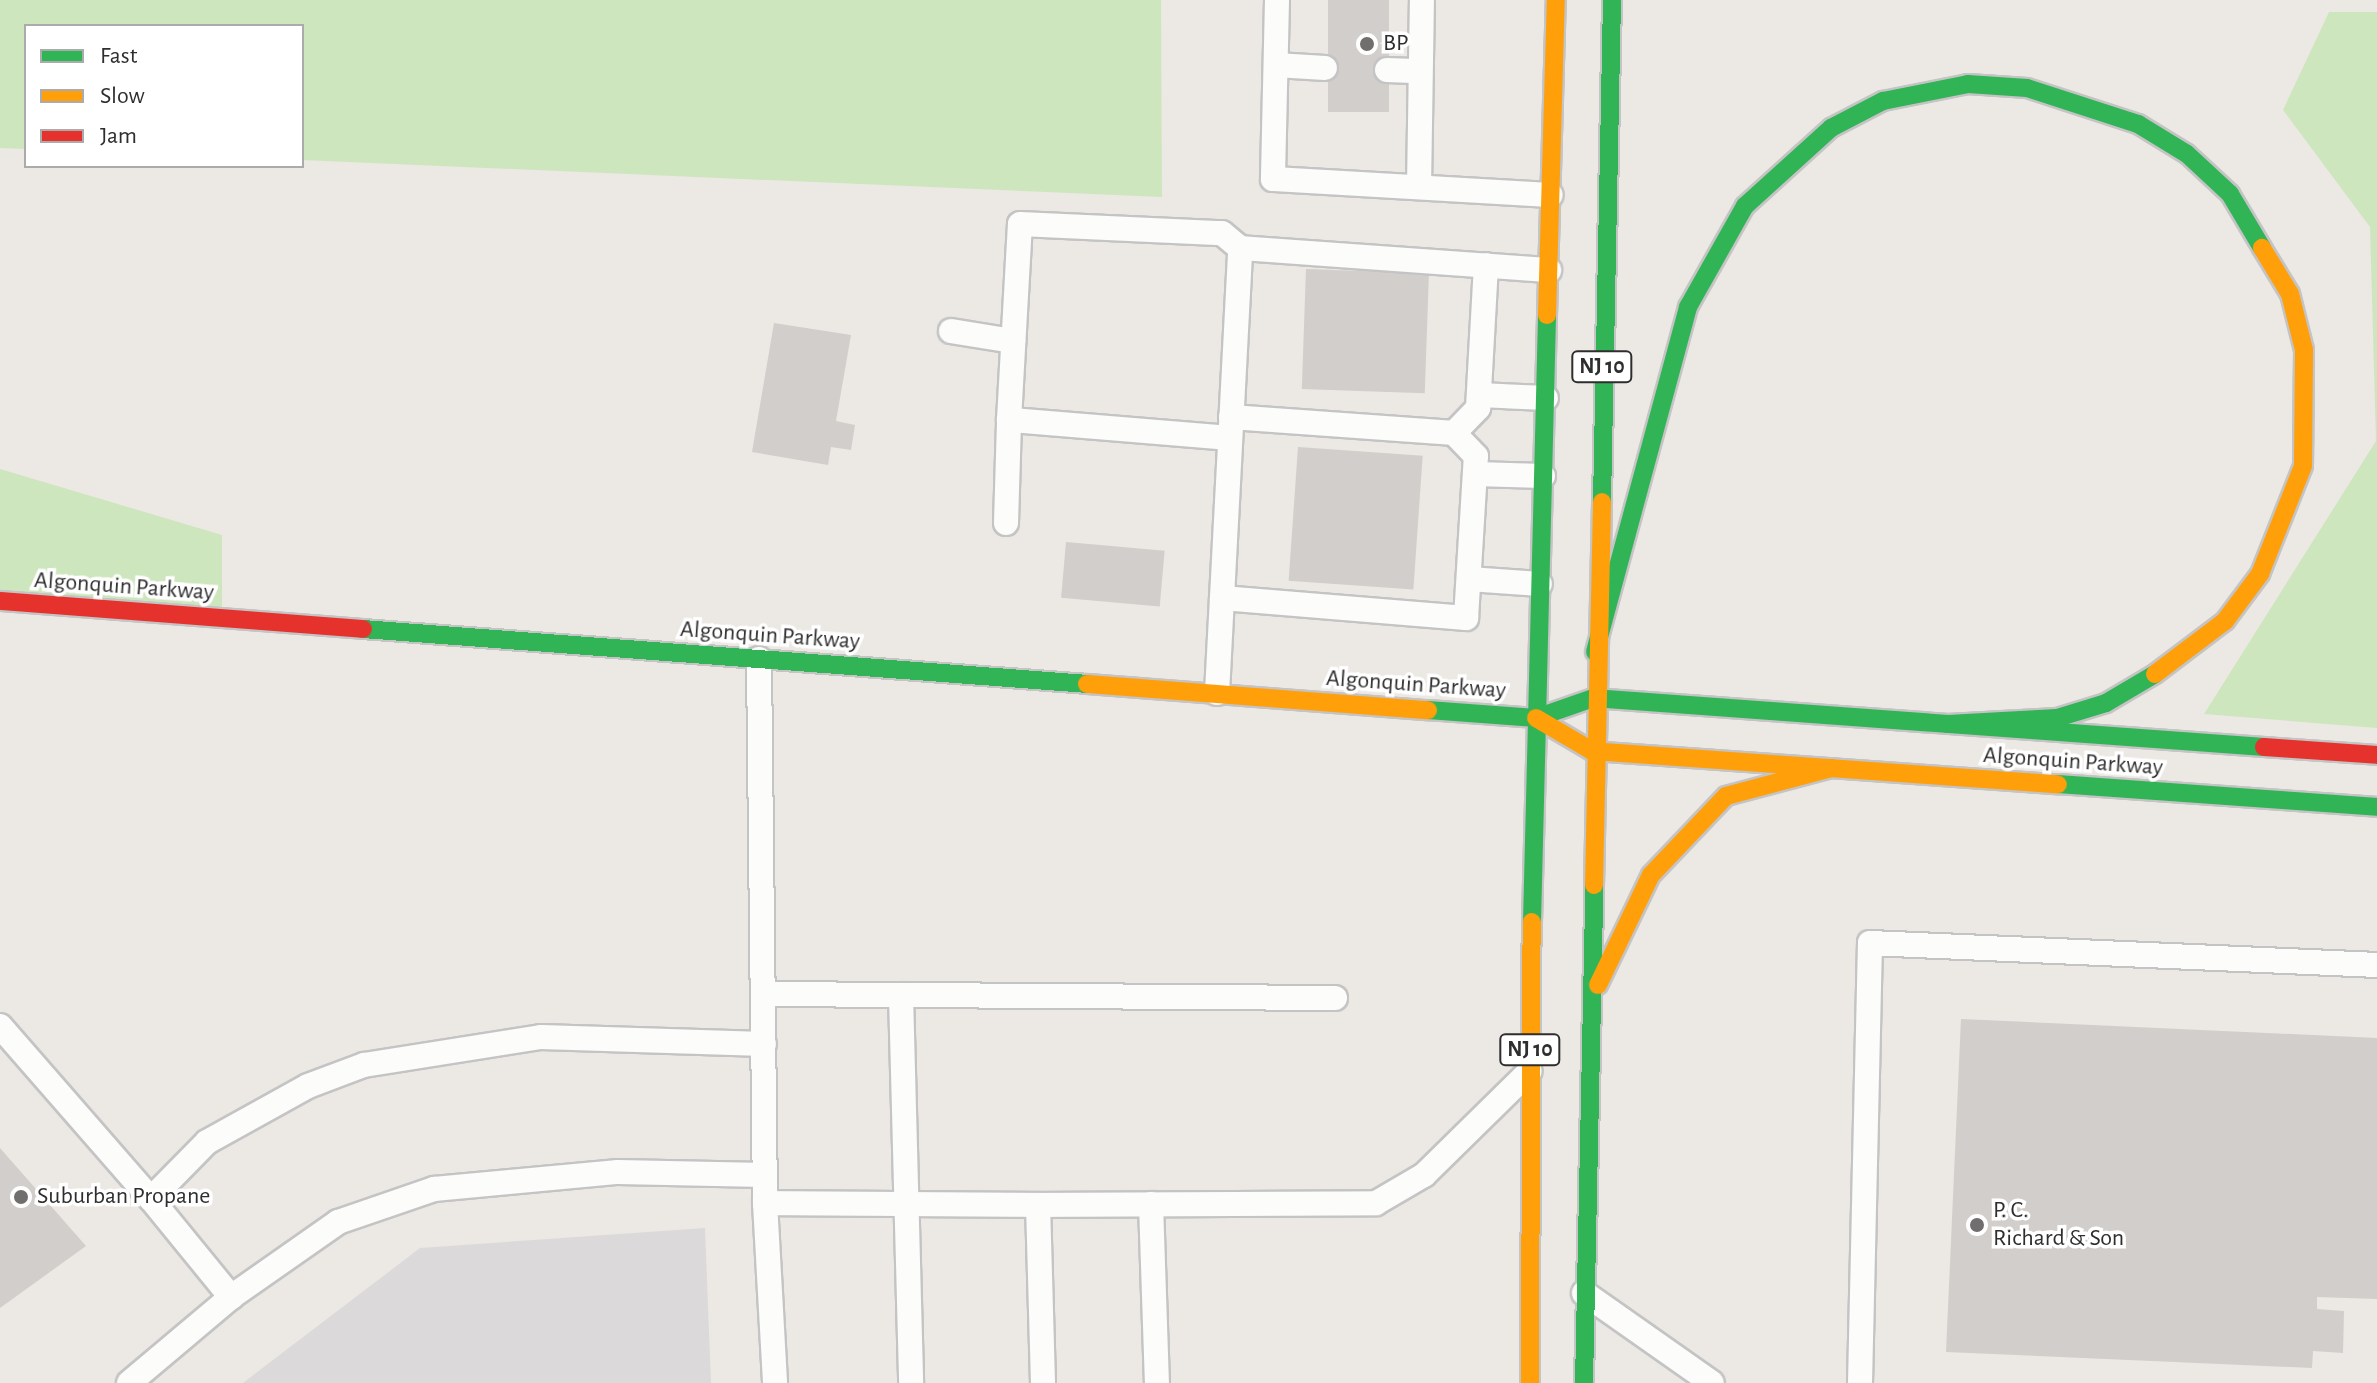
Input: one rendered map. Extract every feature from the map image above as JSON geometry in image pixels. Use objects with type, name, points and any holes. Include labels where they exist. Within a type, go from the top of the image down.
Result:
[{"type":"main road","name":"NJ 10","points":[[1530,1383],[1530,1071],[1536,718],[1556,0]]},
{"type":"main road","name":"NJ 10","points":[[1584,1383],[1586,1018],[1612,0]]},
{"type":"main road","points":[[1595,652],[1688,307],[1745,206],[1821,135],[1883,101],[1939,87],[2027,88],[2138,124],[2187,154],[2230,194],[2290,294],[2305,364],[2303,466],[2260,574],[2225,621],[2182,659],[2106,703],[2057,718],[1948,724]]},
{"type":"main road","name":"Algonquin Parkway","points":[[0,601],[1536,718],[1593,698],[2377,755]]},
{"type":"main road","name":"Algonquin Parkway","points":[[1536,718],[1592,751],[2377,807]]},
{"type":"main road","points":[[1586,1018],[1613,942],[1651,875],[1726,796],[1831,768]]},
{"type":"lane","points":[[1277,0],[1273,179],[1551,195]]},
{"type":"lane","points":[[1419,187],[1422,0]]},
{"type":"lane","points":[[1276,65],[1325,68]]},
{"type":"lane","points":[[1387,70],[1420,71]]},
{"type":"lane","points":[[1006,523],[1020,224],[1222,233],[1240,248],[1549,270]]},
{"type":"lane","points":[[1217,693],[1240,248]]},
{"type":"lane","points":[[1454,433],[1478,408],[1486,265]]},
{"type":"lane","points":[[951,331],[1013,341]]},
{"type":"lane","points":[[1479,395],[1546,398]]},
{"type":"lane","points":[[1009,420],[1454,433],[1476,456],[1466,618],[1222,598]]},
{"type":"lane","points":[[1475,474],[1543,476]]},
{"type":"lane","points":[[1469,579],[1540,584]]},
{"type":"lane","points":[[759,659],[765,1203],[775,1383]]},
{"type":"lane","points":[[1860,1383],[1870,943],[2377,965]]},
{"type":"lane","points":[[763,994],[1335,998]]},
{"type":"lane","points":[[901,995],[911,1383]]},
{"type":"lane","points":[[0,1026],[151,1199],[231,1297]]},
{"type":"lane","points":[[151,1199],[207,1142],[308,1086],[364,1065],[541,1037],[764,1044]]},
{"type":"lane","points":[[765,1203],[1376,1203],[1424,1175],[1530,1071]]},
{"type":"lane","points":[[129,1383],[231,1297],[338,1222],[434,1189],[573,1174],[765,1175]]},
{"type":"lane","points":[[1151,1204],[1157,1383]]},
{"type":"lane","points":[[1038,1205],[1043,1383]]},
{"type":"lane","points":[[1584,1293],[1712,1383]]},
{"type":"shaded area","points":[[705,1228],[711,1383],[243,1383],[420,1248]]},
{"type":"green space","points":[[0,0],[1161,0],[1162,197],[304,160],[304,24],[24,24],[24,149],[0,148]]},
{"type":"green space","points":[[2329,12],[2377,12],[2377,728],[2204,714],[2376,441],[2370,227],[2283,110]]},
{"type":"green space","points":[[0,469],[222,535],[222,618],[0,597]]},
{"type":"building","points":[[1328,0],[1389,0],[1389,112],[1328,112]]},
{"type":"building","points":[[1306,269],[1429,273],[1425,393],[1302,389]]},
{"type":"building","points":[[774,323],[851,335],[836,421],[855,425],[851,450],[831,447],[828,465],[752,452]]},
{"type":"building","points":[[1298,447],[1423,456],[1413,589],[1289,581]]},
{"type":"building","points":[[1066,542],[1165,551],[1160,606],[1061,598]]},
{"type":"building","points":[[1961,1019],[2377,1038],[2377,1299],[2317,1297],[2317,1309],[2344,1311],[2343,1353],[2313,1351],[2312,1368],[1946,1352]]},
{"type":"building","name":"Suburban Propane","points":[[0,1148],[86,1246],[0,1308]]},
{"type":"traffic: fast","points":[[1602,502],[1612,0]]},
{"type":"traffic: fast","points":[[1595,652],[1688,307],[1745,206],[1831,128],[1883,101],[1968,84],[2027,88],[2138,124],[2187,154],[2230,194],[2262,248]]},
{"type":"traffic: fast","points":[[1532,922],[1547,315]]},
{"type":"traffic: fast","points":[[363,629],[1087,684]]},
{"type":"traffic: fast","points":[[1948,724],[2057,718],[2106,703],[2155,674]]},
{"type":"traffic: fast","points":[[1428,710],[1536,718],[1593,698],[2264,747]]},
{"type":"traffic: fast","points":[[2058,784],[2377,807]]},
{"type":"traffic: fast","points":[[1584,1383],[1594,885]]},
{"type":"traffic: slow","points":[[1547,315],[1556,0]]},
{"type":"traffic: slow","points":[[2155,674],[2225,621],[2260,574],[2303,466],[2304,350],[2290,294],[2262,248]]},
{"type":"traffic: slow","points":[[1594,885],[1602,502]]},
{"type":"traffic: slow","points":[[1087,684],[1428,710]]},
{"type":"traffic: slow","points":[[1536,718],[1592,751],[2058,784]]},
{"type":"traffic: slow","points":[[1598,985],[1651,875],[1726,796],[1831,768]]},
{"type":"traffic: slow","points":[[1530,1383],[1532,922]]},
{"type":"traffic: jam","points":[[0,601],[363,629]]},
{"type":"traffic: jam","points":[[2264,747],[2377,755]]},
{"type":"place","name":"BP","points":[[1367,44]]},
{"type":"place","name":"Suburban Propane","points":[[21,1197]]},
{"type":"place","name":"P. C. Richard & Son","points":[[1977,1225]]}]
